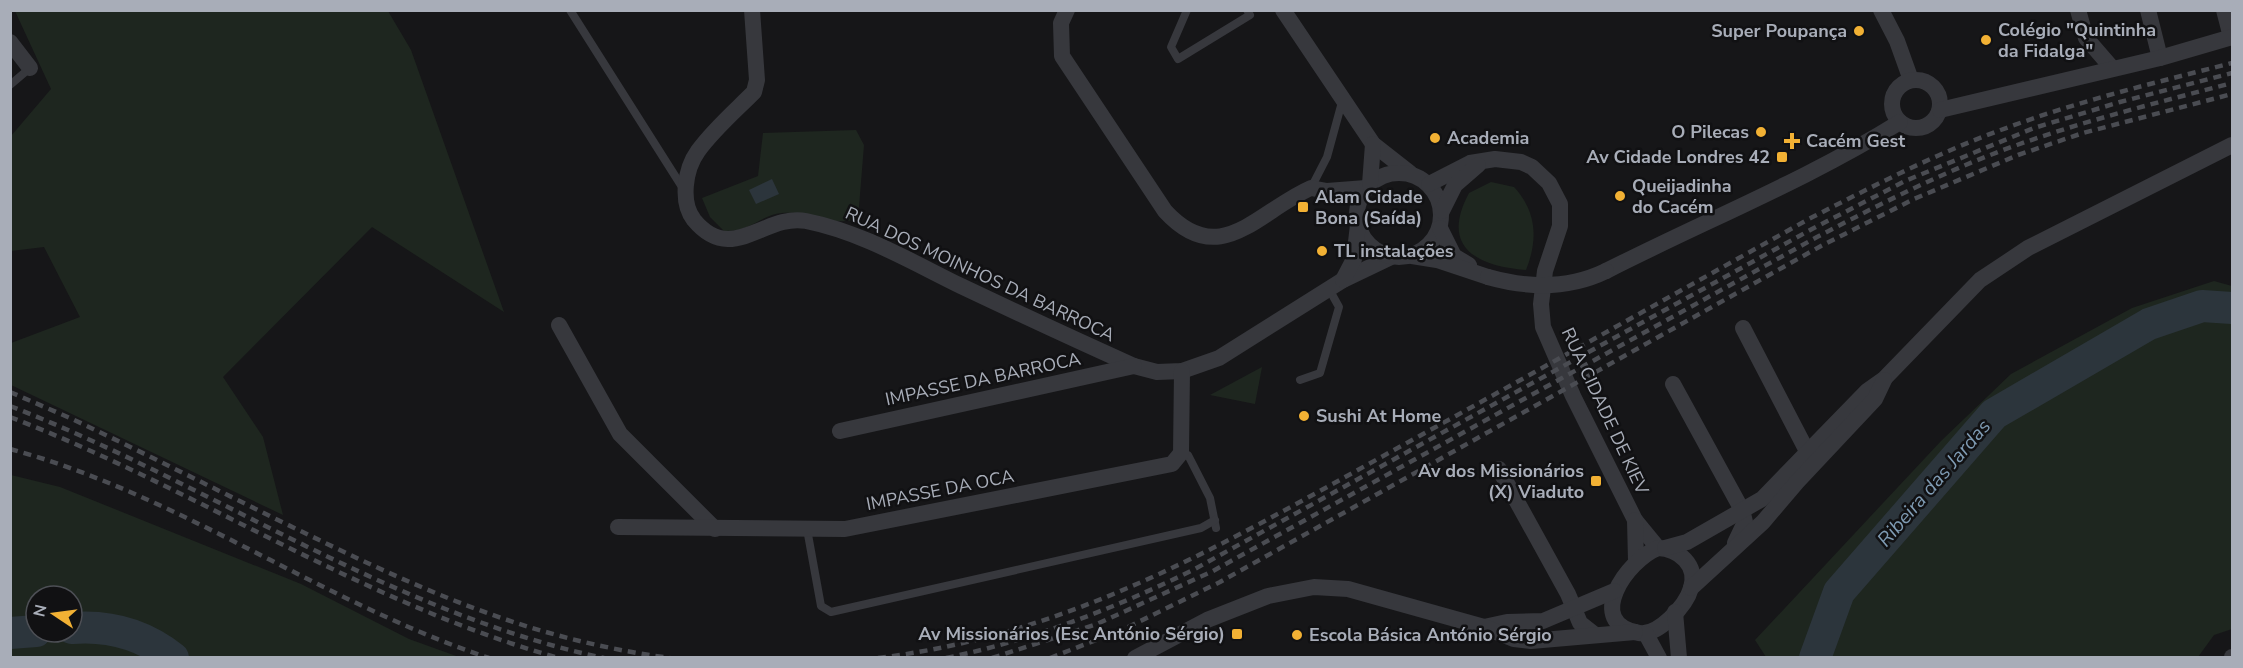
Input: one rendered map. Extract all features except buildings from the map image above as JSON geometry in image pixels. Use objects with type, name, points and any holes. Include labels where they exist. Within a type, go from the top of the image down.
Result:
[{"type":"street","points":[[684,190],[696,153],[754,92],[757,80],[752,10]]},
{"type":"street","points":[[1067,10],[1061,23],[1062,56],[1165,211],[1185,229],[1213,237],[1234,235],[1319,190],[1368,186],[1389,173],[1410,173]]},
{"type":"street","points":[[1283,10],[1373,144],[1410,173],[1429,184],[1435,192],[1442,211]]},
{"type":"street","points":[[1881,10],[1897,41],[1911,80]]},
{"type":"street","points":[[2078,10],[2086,38],[2112,68]]},
{"type":"street","points":[[2148,10],[2160,58]]},
{"type":"street","points":[[1940,110],[2160,58],[2232,37],[2224,10]]},
{"type":"street","points":[[10,42],[30,68]]},
{"type":"street","points":[[1911,80],[1922,80],[1938,92],[1940,110],[1937,117],[1924,127],[1908,126],[1900,122],[1894,113],[1892,100],[1900,86],[1911,80]]},
{"type":"street","points":[[1319,190],[1357,219],[1370,245],[1391,257],[1412,256],[1437,260],[1519,286],[1567,284],[1592,278],[1681,232],[1855,150],[1900,122]]},
{"type":"street","points":[[1336,284],[1354,260],[1357,219],[1368,186],[1373,144]]},
{"type":"street","points":[[1659,657],[1640,633],[1620,625],[1614,617],[1612,600],[1614,591],[1636,561],[1662,548],[1687,542],[1762,499],[1867,391],[1884,379],[1980,280],[2028,248],[2232,145]]},
{"type":"street","name":"RUA CIDADE DE KIEV","points":[[1429,184],[1470,163],[1508,159],[1532,167],[1549,183],[1560,204],[1560,226],[1545,271],[1541,304],[1543,327],[1573,396],[1635,520],[1662,548]]},
{"type":"street","points":[[1412,256],[1431,243],[1440,228],[1442,211],[1455,185],[1481,162]]},
{"type":"street","name":"RUA DOS MOINHOS DA BARROCA","points":[[684,190],[693,218],[711,235],[729,238],[750,236],[779,221],[794,219],[847,231],[1134,366],[1157,372],[1182,371],[1219,358],[1336,284],[1391,257]]},
{"type":"street","points":[[1440,228],[1455,256],[1488,277]]},
{"type":"street","points":[[559,325],[620,434],[715,529]]},
{"type":"street","points":[[1743,328],[1808,453]]},
{"type":"street","name":"IMPASSE DA BARROCA","points":[[840,431],[1134,366]]},
{"type":"street","points":[[1181,453],[1182,371]]},
{"type":"street","points":[[1135,657],[1207,620],[1257,600],[1314,587],[1348,589],[1484,627],[1514,639],[1531,642],[1594,634],[1640,633],[1660,628],[1675,612],[1691,588],[1763,522],[1875,399],[1884,379]]},
{"type":"street","points":[[1673,384],[1743,510],[1745,522],[1731,549]]},
{"type":"street","name":"IMPASSE DA OCA","points":[[618,527],[845,529],[1172,464],[1181,453]]},
{"type":"street","points":[[1499,470],[1568,594],[1572,610],[1580,624],[1594,634]]},
{"type":"street","name":"RUA CIDADE DE KIEV","points":[[1635,520],[1636,561]]},
{"type":"street","points":[[1662,548],[1685,559],[1691,575],[1691,588]]},
{"type":"street","points":[[1484,627],[1507,622],[1543,621],[1614,591]]},
{"type":"street","points":[[1675,612],[1679,657]]},
{"type":"lane","points":[[570,10],[684,190]]},
{"type":"lane","points":[[1187,10],[1171,47],[1178,59],[1250,15],[1247,10]]},
{"type":"lane","points":[[10,85],[30,68]]},
{"type":"lane","points":[[1319,190],[1339,120],[1342,98]]},
{"type":"lane","points":[[1300,380],[1320,373],[1339,307],[1336,284]]},
{"type":"lane","points":[[807,529],[820,606],[831,612],[1215,524],[1210,498],[1188,455],[1181,453]]},
{"type":"shaded area","points":[[15,11],[388,11],[411,50],[504,312],[372,227],[223,377],[263,437],[283,515],[11,385],[11,343],[80,317],[44,247],[11,251],[11,136],[51,89]]},
{"type":"shaded area","points":[[856,130],[864,145],[858,219],[838,221],[782,213],[774,214],[741,229],[724,231],[710,217],[702,198],[758,176],[763,133]]},
{"type":"shaded area","points":[[772,179],[779,194],[756,204],[749,190]]},
{"type":"shaded area","points":[[1491,182],[1514,187],[1522,197],[1531,216],[1534,237],[1526,270],[1492,264],[1478,258],[1461,240],[1459,227],[1461,212],[1469,193]]},
{"type":"shaded area","points":[[2214,281],[2232,286],[2232,629],[2214,635],[2198,657],[1766,657],[1755,640],[1941,441],[2011,374],[2132,308]]},
{"type":"shaded area","points":[[1262,367],[1255,404],[1210,395]]},
{"type":"shaded area","points":[[11,475],[60,487],[301,584],[409,639],[459,657],[11,657]]},
{"type":"waterway","name":"Ribeira das Jardas","points":[[1815,658],[1839,592],[1994,414],[2149,324],[2202,306],[2232,308]]},
{"type":"waterway","name":"Ribeira das Jardas","points":[[84,627],[126,633],[150,643],[173,658]]},
{"type":"waterway","name":"Ribeira das Jardas","points":[[10,633],[24,632]]},
{"type":"railway","points":[[878,658],[950,646],[1018,628],[1083,606],[1146,580],[1270,518],[1807,220],[1907,170],[1957,147],[2064,108],[2232,63]]},
{"type":"railway","points":[[946,658],[1010,642],[1072,622],[1133,598],[1193,570],[1812,229],[1905,181],[2034,128],[2120,102],[2232,73]]},
{"type":"railway","points":[[992,658],[1097,624],[1213,571],[1817,237],[1915,188],[1965,165],[2070,127],[2232,83]]},
{"type":"railway","points":[[1050,658],[1122,630],[1220,582],[1821,246],[1914,199],[2018,155],[2083,133],[2232,94]]},
{"type":"railway","points":[[10,392],[96,430],[374,566],[468,606],[565,637],[670,658]]},
{"type":"railway","points":[[10,406],[84,437],[375,579],[450,611],[526,637],[604,658]]},
{"type":"railway","points":[[10,417],[147,477],[349,577],[418,608],[487,635],[559,658]]},
{"type":"railway","points":[[10,449],[73,469],[133,493],[368,609],[489,658]]},
{"type":"place","name":"Super Poupança","points":[[1859,31]]},
{"type":"place","name":"Colégio \"Quintinha da Fidalga\"","points":[[1986,40]]},
{"type":"place","name":"O Pilecas","points":[[1761,132]]},
{"type":"place","name":"Academia","points":[[1435,138]]},
{"type":"place","name":"Cacém Gest","points":[[1792,141]]},
{"type":"place","name":"Av Cidade Londres 42","points":[[1782,157]]},
{"type":"place","name":"Queijadinha do Cacém","points":[[1620,196]]},
{"type":"place","name":"Alam Cidade Bona (Saída)","points":[[1303,207]]},
{"type":"place","name":"TL instalações","points":[[1322,251]]},
{"type":"place","name":"Sushi At Home","points":[[1304,416]]},
{"type":"place","name":"Av dos Missionários (X) Viaduto","points":[[1596,481]]},
{"type":"place","name":"Av Missionários (Esc António Sérgio)","points":[[1237,634]]},
{"type":"place","name":"Escola Básica António Sérgio","points":[[1297,635]]}]
